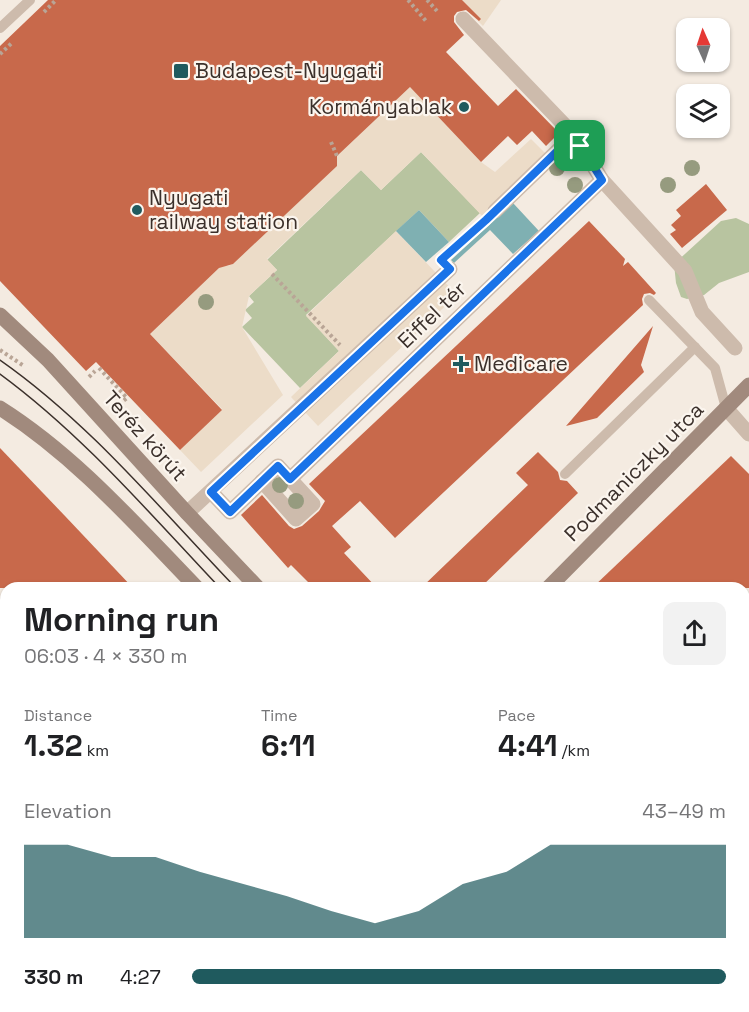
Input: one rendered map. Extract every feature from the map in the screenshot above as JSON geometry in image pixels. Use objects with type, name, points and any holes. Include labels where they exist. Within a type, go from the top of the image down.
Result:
[{"type":"main road","name":"Teréz körút","points":[[0,315],[48,360],[252,582]]},
{"type":"main road","name":"Podmaniczky utca","points":[[554,582],[749,385]]},
{"type":"main road","points":[[0,408],[90,477],[191,582]]},
{"type":"street","points":[[463,19],[574,135],[602,180],[685,271],[702,312],[735,348]]},
{"type":"street","points":[[495,211],[574,135]]},
{"type":"street","name":"Eiffel tér","points":[[290,479],[602,180]]},
{"type":"street","name":"Eiffel tér","points":[[187,513],[450,269]]},
{"type":"street","points":[[726,408],[749,434]]},
{"type":"street","points":[[211,492],[230,512],[262,481],[278,466],[313,504],[306,514],[296,519],[262,481]]},
{"type":"lane","points":[[0,28],[30,0]]},
{"type":"lane","points":[[649,300],[715,368],[726,408]]},
{"type":"lane","points":[[565,474],[695,347]]},
{"type":"path","points":[[408,0],[426,21]]},
{"type":"path","points":[[427,0],[437,11]]},
{"type":"path","points":[[331,142],[337,156]]},
{"type":"path","points":[[450,269],[441,260],[495,211]]},
{"type":"path","points":[[272,274],[354,359]]},
{"type":"path","points":[[0,350],[26,367]]},
{"type":"path","points":[[89,377],[97,369],[127,398],[123,401]]},
{"type":"green space","points":[[421,152],[480,213],[449,242],[419,210],[306,315],[339,351],[300,388],[242,327],[252,318],[245,310],[254,302],[249,296],[277,270],[267,260],[361,170],[381,190]]},
{"type":"green space","points":[[736,218],[749,224],[749,272],[719,283],[704,295],[687,299],[681,297],[676,283],[674,264],[721,221]]},
{"type":"shaded area","points":[[457,0],[501,0],[483,26]]},
{"type":"shaded area","points":[[410,87],[481,162],[495,172],[531,139],[551,159],[486,220],[421,152],[381,190],[361,170],[267,259],[277,270],[249,296],[242,327],[283,395],[201,472],[180,450],[222,409],[150,334],[223,264],[228,266],[233,264],[335,167],[335,158]]},
{"type":"shaded area","points":[[396,231],[457,295],[318,426],[291,397],[339,351],[306,316]]},
{"type":"water","points":[[513,203],[539,231],[513,254],[490,230],[454,263],[451,260]]},
{"type":"water","points":[[419,210],[449,242],[426,262],[396,231]]},
{"type":"building","name":"Nyugati railway station","points":[[48,0],[462,0],[481,19],[479,21],[466,10],[457,12],[454,22],[464,35],[446,52],[498,106],[516,89],[559,133],[546,146],[532,131],[517,145],[508,136],[481,162],[410,87],[337,156],[337,166],[233,264],[219,268],[150,334],[222,410],[180,450],[96,362],[86,371],[0,281],[0,46]]},
{"type":"building","points":[[706,184],[727,210],[682,248],[670,234],[676,230],[671,225],[681,216],[676,210]]},
{"type":"building","points":[[589,221],[625,259],[623,266],[628,262],[656,293],[654,295],[644,294],[643,305],[395,538],[360,501],[332,526],[351,547],[344,553],[371,582],[308,582],[291,565],[288,568],[241,515],[262,495],[289,526],[294,529],[302,526],[319,511],[325,501],[309,484]]},
{"type":"building","points":[[653,326],[641,365],[644,372],[597,418],[566,426]]},
{"type":"building","points":[[0,448],[127,582],[0,582]]},
{"type":"building","points":[[538,452],[558,472],[560,480],[567,481],[578,493],[486,582],[427,582],[528,485],[516,473]]},
{"type":"building","points":[[731,456],[749,474],[749,582],[598,582]]},
{"type":"tram line","points":[[0,360],[64,411],[94,439],[230,582]]},
{"type":"tram line","points":[[0,374],[88,449],[214,582]]},
{"type":"place","name":"Budapest-Nyugati","points":[[181,71]]},
{"type":"place","name":"Kormányablak","points":[[464,107]]},
{"type":"place","name":"Nyugati railway station","points":[[137,210]]},
{"type":"place","name":"Medicare","points":[[461,364]]},
{"type":"route","points":[[574,135],[580,146],[602,180],[290,479],[278,466],[230,512],[211,492],[450,269],[441,260],[574,135]]}]
